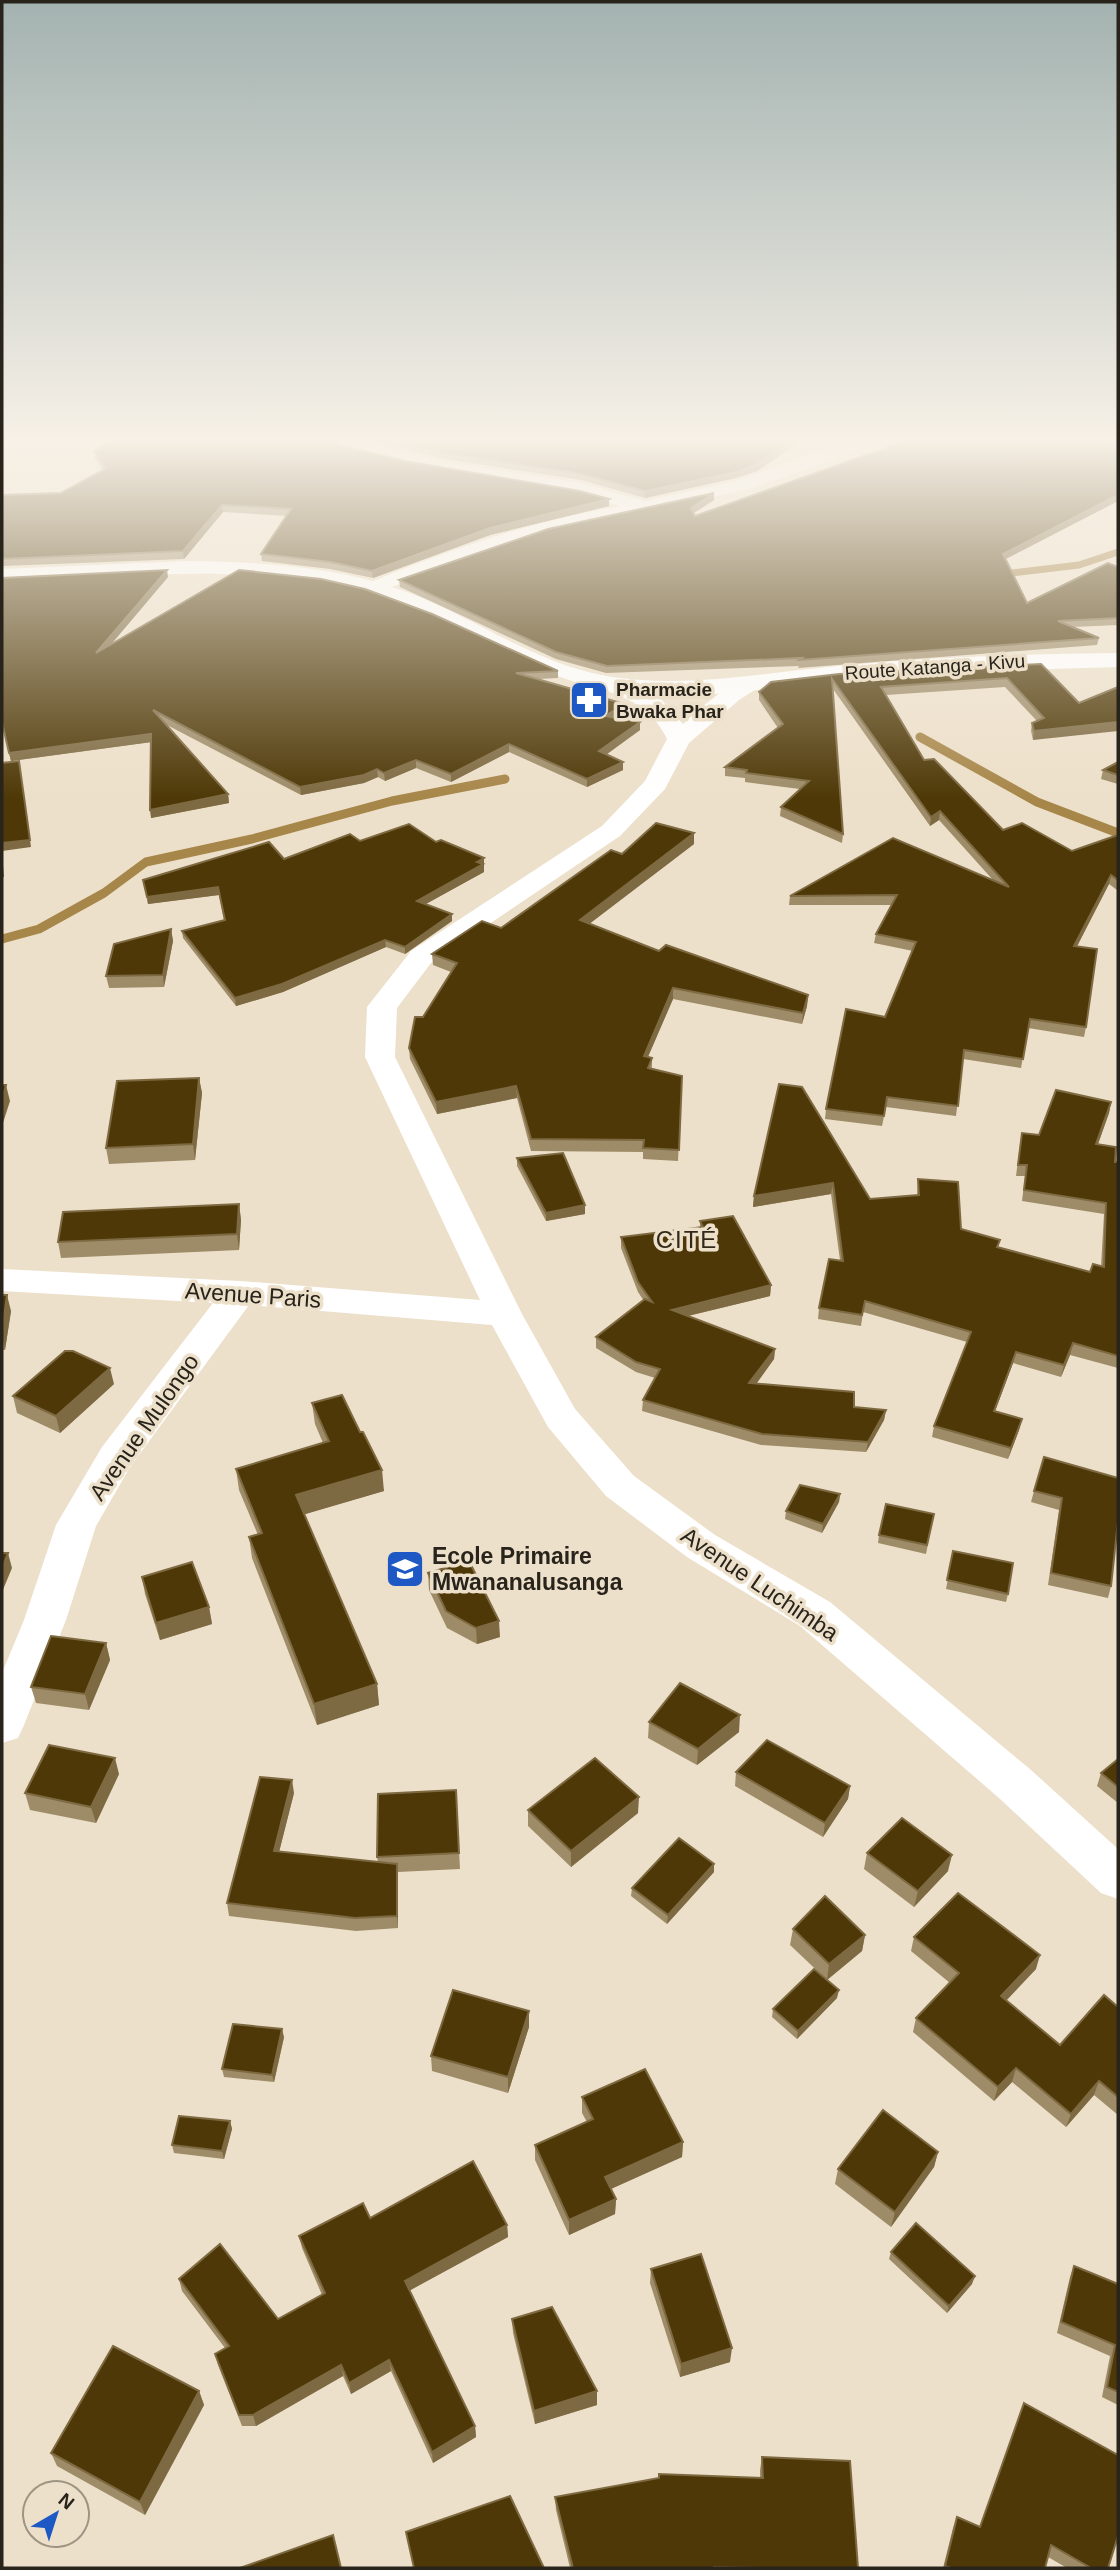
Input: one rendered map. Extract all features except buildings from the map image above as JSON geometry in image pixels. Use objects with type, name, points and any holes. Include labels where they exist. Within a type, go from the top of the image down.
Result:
[{"type":"highway","name":"Route Katanga - Kivu","points":[[2,576],[207,570],[320,577],[373,588],[543,661],[603,682],[700,689],[934,666],[1118,660]]},
{"type":"street","points":[[373,588],[446,559]]},
{"type":"street","points":[[603,682],[641,694],[662,708],[679,739],[731,695],[753,684]]},
{"type":"street","name":"Avenue Luchimba","points":[[679,739],[656,784],[611,831],[421,957],[382,1007],[380,1058],[503,1314],[561,1418],[620,1486],[701,1546],[815,1614],[1014,1784],[1118,1878]]},
{"type":"street","name":"Avenue Paris","points":[[2,1280],[240,1293],[503,1314]]},
{"type":"street","name":"Avenue Mulongo","points":[[2,1725],[45,1619],[76,1525],[116,1457],[240,1293]]},
{"type":"waterway","points":[[996,575],[1079,565],[1097,559]]},
{"type":"waterway","points":[[920,737],[1037,802],[1118,833]]},
{"type":"waterway","points":[[2,939],[39,929],[104,893],[146,862],[252,839],[392,801],[505,779]]},
{"type":"place","name":"Pharmacie Bwaka Phar","points":[[589,700]]},
{"type":"place","name":"Ecole Primaire Mwananalusanga","points":[[405,1569]]},
{"type":"district","name":"CITÉ","points":[[687,1239]]}]
